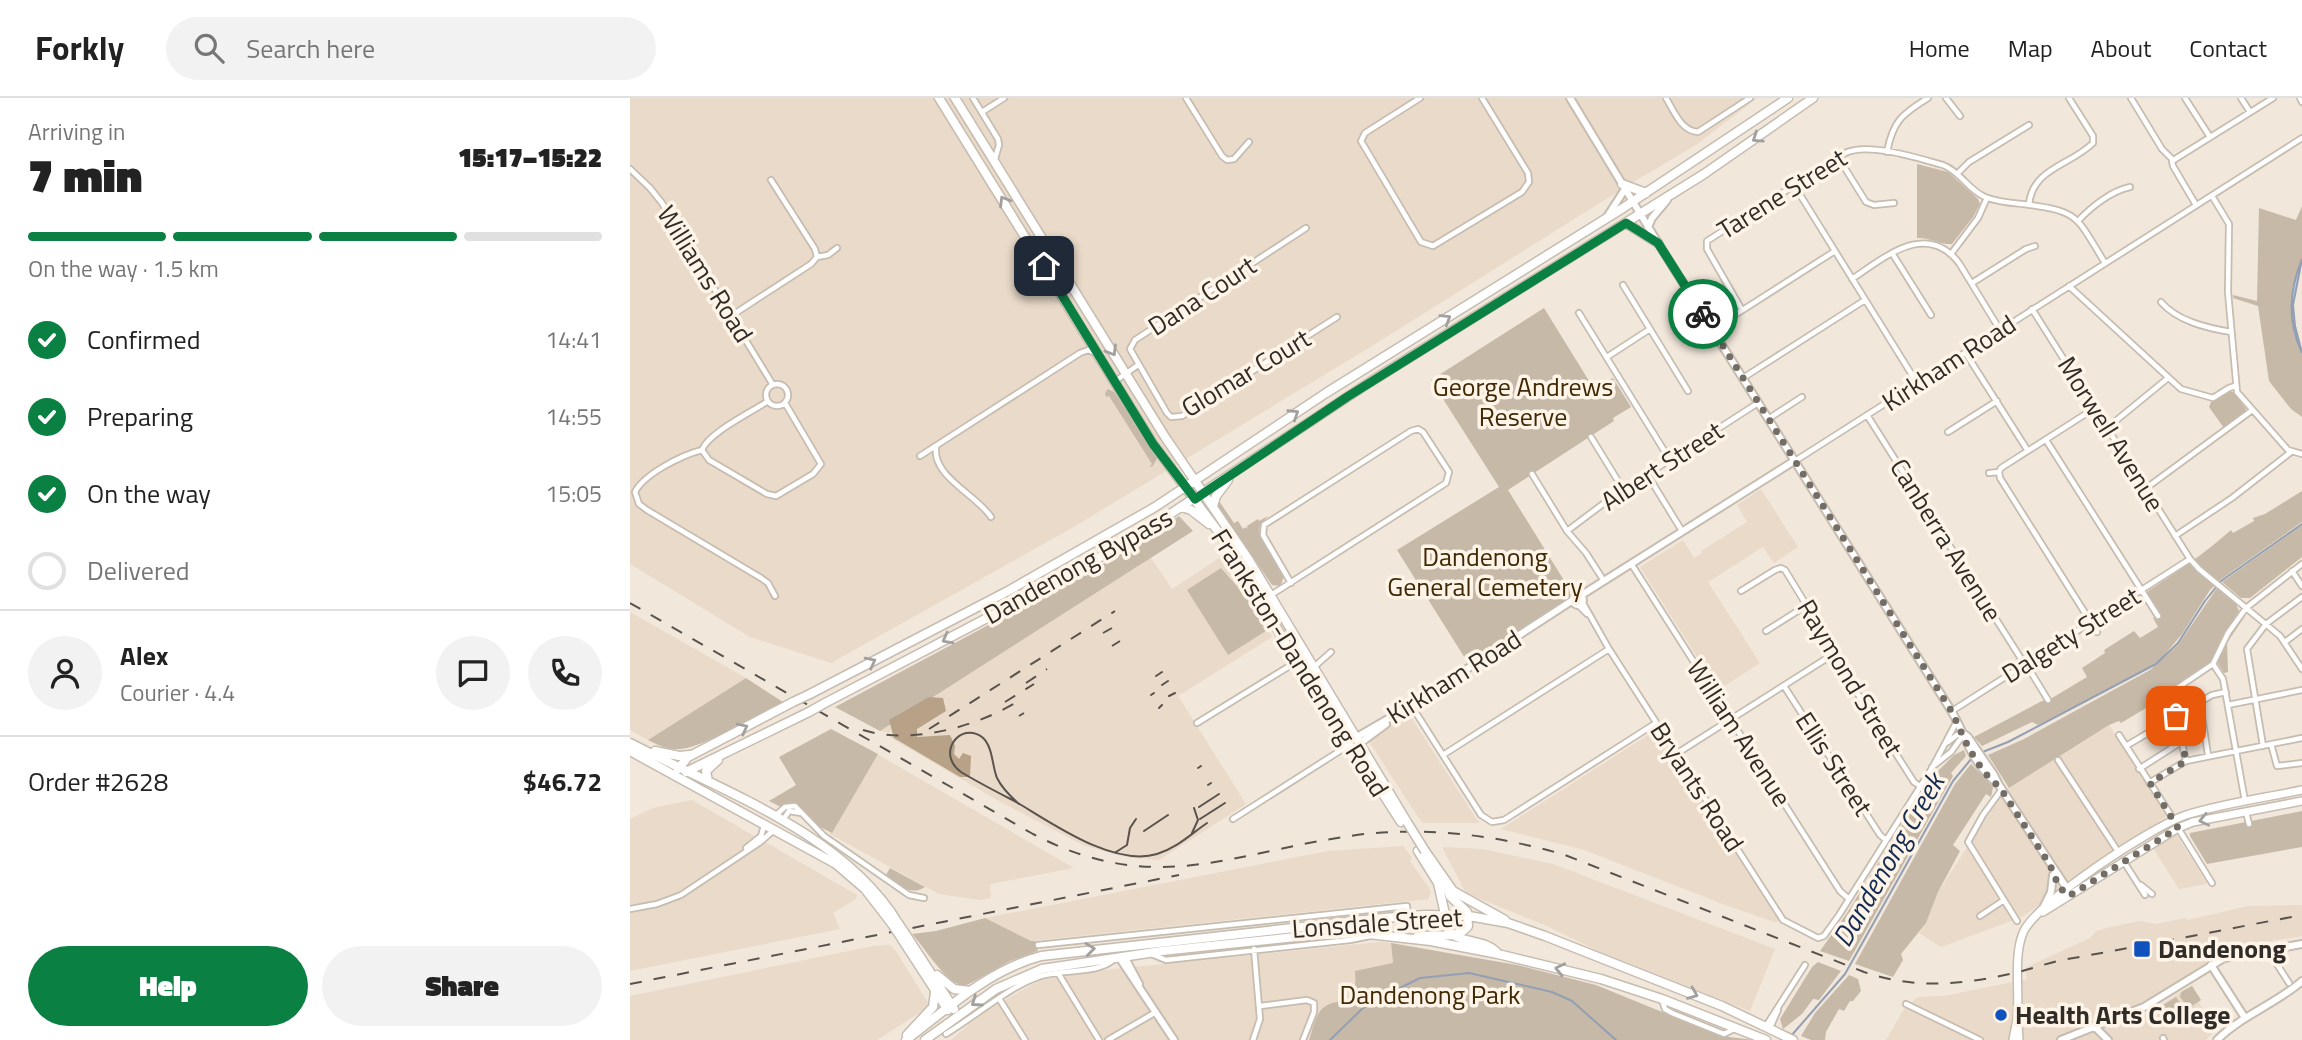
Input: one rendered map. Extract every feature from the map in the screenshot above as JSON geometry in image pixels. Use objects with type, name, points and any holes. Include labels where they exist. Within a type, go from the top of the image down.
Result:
[{"type":"highway","name":"Frankston-Dandenong Road","points":[[939,98],[1113,379],[1176,476],[1217,530],[1296,662],[1354,742]]},
{"type":"highway","name":"Frankston-Dandenong Road","points":[[955,98],[1125,373],[1307,655],[1354,742],[1442,885],[1444,915],[1452,935]]},
{"type":"highway","name":"Dandenong Bypass","points":[[680,772],[692,755],[1008,591],[1155,507],[1326,393],[1633,202],[1788,98]]},
{"type":"highway","name":"Dandenong Bypass","points":[[680,772],[808,712],[1073,573],[1195,499],[1347,397],[1751,143],[1813,98]]},
{"type":"highway","points":[[984,169],[995,162]]},
{"type":"highway","points":[[1623,187],[1646,193]]},
{"type":"highway","points":[[1626,223],[1658,243]]},
{"type":"highway","points":[[1034,250],[1045,244]]},
{"type":"highway","points":[[1182,462],[1207,473]]},
{"type":"highway","points":[[1213,506],[1216,496],[1232,475]]},
{"type":"highway","points":[[1155,507],[1171,489],[1176,476]]},
{"type":"highway","points":[[1182,507],[1191,510],[1217,530]]},
{"type":"highway","points":[[1259,603],[1271,596]]},
{"type":"highway","points":[[1296,662],[1307,655]]},
{"type":"highway","points":[[632,746],[677,756],[692,755]]},
{"type":"highway","points":[[632,746],[842,868],[895,924]]},
{"type":"highway","points":[[711,782],[705,775],[708,769],[734,748]]},
{"type":"highway","points":[[680,772],[711,782],[779,819],[855,871],[880,897],[934,989],[950,1007]]},
{"type":"highway","points":[[775,829],[779,819]]},
{"type":"highway","name":"Frankston-Dandenong Road","points":[[1442,885],[1464,899],[1501,916],[1508,923]]},
{"type":"highway","points":[[1425,915],[1436,903],[1442,885]]},
{"type":"highway","points":[[1442,885],[1469,916],[1464,931],[1452,935]]},
{"type":"highway","name":"Lonsdale Street","points":[[925,1040],[1002,985],[1053,966],[1253,937],[1383,913],[1408,916],[1469,916],[1508,923],[1723,1006],[1793,1040]]},
{"type":"highway","name":"Lonsdale Street","points":[[904,1040],[1001,971],[1033,958],[1116,942],[1374,933],[1498,954],[1622,986],[1763,1039]]},
{"type":"highway","points":[[1413,938],[1426,934],[1452,935],[1493,948],[1498,954]]},
{"type":"highway","points":[[903,936],[946,985],[958,991],[970,991]]},
{"type":"highway","points":[[1116,942],[1120,956]]},
{"type":"highway","points":[[918,953],[956,1016]]},
{"type":"highway","points":[[1622,986],[1629,968]]},
{"type":"highway","points":[[904,1040],[933,1007],[936,999],[934,989]]},
{"type":"highway","points":[[1763,1039],[1771,1029]]},
{"type":"main road","points":[[1570,98],[1952,711],[1968,737],[1970,748],[1993,773],[2064,889]]},
{"type":"main road","points":[[1606,218],[1623,187]]},
{"type":"main road","points":[[1648,227],[1652,218],[1673,193]]},
{"type":"main road","name":"Kirkham Road","points":[[1354,742],[1579,601],[1794,461]]},
{"type":"main road","points":[[2044,906],[2064,889],[2119,853],[2176,824],[2245,801],[2302,790]]},
{"type":"main road","points":[[2245,801],[2246,811]]},
{"type":"main road","points":[[2038,914],[2124,861],[2176,824],[2302,801]]},
{"type":"main road","points":[[2119,853],[2124,861]]},
{"type":"main road","points":[[2050,865],[2053,875],[2069,896]]},
{"type":"main road","points":[[2019,1040],[2017,1021],[2021,939],[2027,925],[2044,906],[2051,891],[2053,875]]},
{"type":"main road","points":[[2061,1040],[2148,1005],[2224,958],[2302,944]]},
{"type":"main road","points":[[1120,956],[1174,1040]]},
{"type":"main road","points":[[2211,965],[2245,1018]]},
{"type":"main road","points":[[2217,1040],[2245,1018],[2302,981]]},
{"type":"main road","points":[[2012,1037],[2017,1021]]},
{"type":"main road","points":[[2095,1027],[2108,1040]]},
{"type":"street","name":"Frankston-Dandenong Road","points":[[973,98],[999,142],[995,162]]},
{"type":"street","points":[[982,112],[1004,98]]},
{"type":"street","points":[[1186,98],[1227,160],[1234,159],[1249,142]]},
{"type":"street","points":[[1420,98],[1365,133],[1361,141],[1421,242],[1433,246],[1522,192],[1530,182],[1528,173],[1482,98]]},
{"type":"street","points":[[1665,98],[1683,126],[1698,132],[1749,98]]},
{"type":"street","points":[[1887,152],[1891,134],[1899,119],[1928,98]]},
{"type":"street","points":[[1946,98],[1961,116]]},
{"type":"street","points":[[2029,205],[2031,191],[2038,180],[2093,143],[2093,136],[2069,98]]},
{"type":"street","points":[[2131,98],[2173,160],[2173,166],[2196,205]]},
{"type":"street","points":[[2185,98],[2210,137]]},
{"type":"street","points":[[2241,98],[2250,112]]},
{"type":"street","points":[[2173,160],[2273,98]]},
{"type":"street","points":[[1958,173],[1969,162],[2029,125]]},
{"type":"street","name":"Kirkham Road","points":[[1794,461],[2302,138]]},
{"type":"street","name":"Tarene Street","points":[[1742,310],[1706,243],[1838,157],[1857,149],[1887,152],[1937,163],[1958,173],[1975,191],[1987,198]]},
{"type":"street","points":[[1838,157],[1866,202],[1874,205],[1894,203]]},
{"type":"street","name":"Williams Road","points":[[630,169],[662,203],[773,385]]},
{"type":"street","points":[[771,180],[815,249],[817,257]]},
{"type":"street","points":[[1794,185],[1917,383]]},
{"type":"street","points":[[2078,221],[2092,207],[2130,187]]},
{"type":"street","points":[[2211,196],[2229,224],[2228,292],[2235,386],[2251,411],[2291,452],[2302,454]]},
{"type":"street","points":[[1951,254],[1978,218],[1987,198],[2059,209],[2078,221],[2105,263]]},
{"type":"street","name":"Dana Court","points":[[1113,379],[1138,365],[1130,349],[1132,342],[1306,228]]},
{"type":"street","points":[[1852,279],[1911,244],[1938,246],[1951,254],[2000,330]]},
{"type":"street","points":[[1972,283],[2026,248],[2035,246]]},
{"type":"street","points":[[731,316],[811,264],[817,257],[828,255],[837,248]]},
{"type":"street","points":[[1713,329],[1835,251]]},
{"type":"street","points":[[1892,253],[1931,315]]},
{"type":"street","points":[[1623,285],[1688,391]]},
{"type":"street","points":[[2069,286],[2182,390],[2213,398],[2235,386]]},
{"type":"street","points":[[1743,378],[1865,300]]},
{"type":"street","points":[[2161,302],[2168,309],[2203,327],[2231,332]]},
{"type":"street","name":"Morwell Avenue","points":[[2032,309],[2190,559],[2285,642],[2300,661],[2302,669]]},
{"type":"street","points":[[1579,313],[1670,460]]},
{"type":"street","name":"Glomar Court","points":[[1138,365],[1167,413],[1171,417],[1182,416],[1337,317]]},
{"type":"street","points":[[1607,357],[1650,329]]},
{"type":"street","points":[[1080,353],[1088,338]]},
{"type":"street","points":[[919,456],[1080,353],[1090,350],[1099,357]]},
{"type":"street","points":[[1965,352],[2028,451]]},
{"type":"street","points":[[2107,428],[2168,377]]},
{"type":"street","points":[[773,385],[780,385],[786,390],[788,397],[785,403],[774,406],[768,401],[766,394],[773,385]]},
{"type":"street","points":[[1768,419],[1802,397]]},
{"type":"street","points":[[702,450],[713,437],[768,401]]},
{"type":"street","points":[[1948,432],[1997,401]]},
{"type":"street","points":[[702,450],[709,460],[767,494],[781,494],[813,474],[821,464],[785,403]]},
{"type":"street","name":"Albert Street","points":[[1567,530],[1623,489],[1758,403]]},
{"type":"street","points":[[2095,408],[2001,468],[1999,472],[2000,478],[2097,632]]},
{"type":"street","points":[[2145,489],[2251,411]]},
{"type":"street","name":"Canberra Avenue","points":[[1867,415],[2048,700]]},
{"type":"street","points":[[1271,596],[1446,483],[1449,472],[1423,432],[1418,429],[1411,431],[1264,525],[1263,535],[1291,583]]},
{"type":"street","points":[[1591,437],[1623,489]]},
{"type":"street","points":[[2046,440],[2158,616]]},
{"type":"street","points":[[936,446],[936,456],[951,481],[979,503],[991,517]]},
{"type":"street","points":[[702,450],[683,455],[642,481],[635,492],[635,498],[647,510],[761,578],[768,583],[775,596]]},
{"type":"street","points":[[2175,536],[2232,498],[2291,452]]},
{"type":"street","points":[[1989,473],[1999,472]]},
{"type":"street","points":[[1532,474],[1567,530],[1605,582]]},
{"type":"street","points":[[1647,474],[1683,532]]},
{"type":"street","name":"Dalgety Street","points":[[1952,711],[2190,559]]},
{"type":"street","points":[[2186,761],[2176,716],[2166,697],[2214,664],[2228,633],[2246,608],[2302,564]]},
{"type":"street","name":"William Avenue","points":[[1632,565],[1840,891],[1849,899]]},
{"type":"street","name":"Raymond Street","points":[[1741,591],[1774,570],[1782,568],[1821,629],[1832,655],[1914,782],[1920,786]]},
{"type":"street","points":[[2292,572],[2302,586]]},
{"type":"street","points":[[2263,746],[2247,649],[2266,624],[2302,597]]},
{"type":"street","name":"Bryants Road","points":[[1579,601],[1783,920],[1821,938],[1849,899]]},
{"type":"street","points":[[1766,631],[1807,605]]},
{"type":"street","points":[[2285,642],[2302,629]]},
{"type":"street","points":[[1443,755],[1609,649]]},
{"type":"street","points":[[1314,667],[1331,652]]},
{"type":"street","points":[[1676,754],[1832,655]]},
{"type":"street","points":[[1197,723],[1296,662]]},
{"type":"street","points":[[2214,664],[2222,674],[2245,801]]},
{"type":"street","name":"Ellis Street","points":[[1784,686],[1880,835],[1886,840]]},
{"type":"street","points":[[2228,705],[2302,690]]},
{"type":"street","points":[[2126,746],[2216,693],[2226,692]]},
{"type":"street","points":[[2200,704],[2208,755]]},
{"type":"street","points":[[1410,706],[1480,815],[1492,822],[1504,820],[1656,723]]},
{"type":"street","points":[[1849,899],[1932,768],[1957,721]]},
{"type":"street","points":[[1932,768],[1964,734]]},
{"type":"street","points":[[1942,748],[1955,736],[1964,734]]},
{"type":"street","points":[[2119,735],[2212,883]]},
{"type":"street","points":[[2150,783],[2186,761],[2302,738]]},
{"type":"street","name":"Kirkham Road","points":[[1233,819],[1354,742]]},
{"type":"street","points":[[2140,769],[2182,742]]},
{"type":"street","points":[[2272,744],[2277,766],[2302,763]]},
{"type":"street","points":[[1953,748],[1970,748]]},
{"type":"street","points":[[2058,760],[2119,853]]},
{"type":"street","points":[[2000,787],[1968,842],[2017,921]]},
{"type":"street","points":[[779,819],[780,811],[791,805],[824,836],[906,893],[924,898]]},
{"type":"street","points":[[2246,811],[2249,824]]},
{"type":"street","points":[[739,856],[762,835],[762,822]]},
{"type":"street","points":[[630,909],[657,904],[681,895],[775,829]]},
{"type":"street","points":[[2124,861],[2145,895]]},
{"type":"street","points":[[2138,883],[2152,894]]},
{"type":"street","points":[[1980,916],[2004,901]]},
{"type":"street","name":"Lonsdale Street","points":[[1383,913],[1407,906],[1408,916]]},
{"type":"street","points":[[1153,942],[1167,932]]},
{"type":"street","name":"Lonsdale Street","points":[[1038,945],[1116,942],[1167,932],[1253,937]]},
{"type":"street","points":[[1253,937],[1261,1019],[1253,1040]]},
{"type":"street","points":[[2271,955],[2289,983]]},
{"type":"street","name":"Lonsdale Street","points":[[946,1034],[1029,981],[1058,973],[1103,967],[1120,956]]},
{"type":"street","points":[[1771,1029],[1779,1006],[1805,965]]},
{"type":"street","points":[[1058,973],[1099,1040]]},
{"type":"street","points":[[1000,1000],[1026,1040]]},
{"type":"street","points":[[1260,1006],[1307,1000],[1314,1003],[1314,1012],[1303,1040]]},
{"type":"street","points":[[1906,1004],[1980,1040]]},
{"type":"street","points":[[1108,1040],[1156,1013]]},
{"type":"street","points":[[2225,1032],[2230,1040]]},
{"type":"street","points":[[934,1035],[946,1034],[950,1040]]},
{"type":"shaded area","points":[[630,98],[1757,98],[1696,145],[1367,349],[1072,528],[831,663],[750,637],[630,564]]},
{"type":"shaded area","points":[[1761,489],[1798,547],[1774,563],[1763,547],[1708,582],[1760,663],[1718,690],[1640,567],[1683,540],[1694,558],[1702,553],[1701,551],[1747,522],[1737,505]]},
{"type":"shaded area","points":[[1221,557],[1272,637],[1178,696],[1246,804],[1159,860],[1126,857],[1085,846],[997,800],[891,738],[892,733],[880,731],[1151,558],[1172,589]]},
{"type":"shaded area","points":[[630,612],[746,678],[648,740],[630,730]]},
{"type":"shaded area","points":[[929,697],[943,698],[946,711],[917,729],[917,737],[950,735],[955,746],[954,754],[959,759],[963,753],[971,756],[970,777],[960,777],[894,738],[889,720]]},
{"type":"shaded area","points":[[1409,714],[1479,823],[1422,823],[1370,743],[1371,738]]},
{"type":"shaded area","points":[[2109,725],[2167,816],[2045,898],[2022,917],[1941,947],[1919,933],[1926,923],[1938,892],[1998,800],[2009,788]]},
{"type":"shaded area","points":[[1656,730],[1779,921],[1774,922],[1720,903],[1584,850],[1501,829]]},
{"type":"shaded area","points":[[877,754],[1074,868],[990,884],[991,898],[980,900],[939,894],[830,834]]},
{"type":"shaded area","points":[[692,800],[857,895],[856,899],[833,913],[840,929],[630,971],[630,819],[653,808]]},
{"type":"shaded area","points":[[2176,834],[2206,884],[2179,889],[2153,848]]},
{"type":"shaded area","points":[[1403,846],[1429,888],[1431,893],[1428,899],[1031,941],[985,918],[1328,851]]},
{"type":"shaded area","points":[[1442,847],[1482,849],[1553,864],[1775,949],[1750,1011],[1598,951],[1547,926],[1466,893]]},
{"type":"shaded area","points":[[2302,905],[2302,936],[2243,946],[2220,953],[2197,971],[2135,1008],[2138,1016],[2151,1011],[2192,985],[2200,999],[2198,1001],[2216,1029],[2206,1040],[1886,1040],[1905,1007],[1918,997],[1944,996],[2027,979],[2025,968],[2090,938],[2096,931],[2140,921],[2156,924],[2185,918],[2188,920],[2248,906]]},
{"type":"shaded area","points":[[1391,943],[1393,963],[1357,988],[1349,997],[1327,1005],[1319,1013],[1308,1040],[951,1040],[982,1013],[1037,982],[1064,974]]},
{"type":"shaded area","points":[[890,945],[930,1006],[877,1040],[630,1040],[630,996],[873,946]]},
{"type":"green space","points":[[1917,164],[1948,172],[1978,199],[1980,204],[1973,217],[1952,244],[1917,238]]},
{"type":"green space","points":[[2302,206],[2302,259],[2293,285],[2291,303],[2294,334],[2302,353],[2302,417],[2291,409],[2269,381],[2258,306],[2233,298],[2233,295],[2257,301],[2259,208],[2296,220]]},
{"type":"green space","points":[[1544,308],[1594,389],[1613,378],[1631,407],[1508,490],[1573,595],[1468,663],[1397,550],[1499,487],[1431,380]]},
{"type":"green space","points":[[1108,389],[1114,392],[1154,452],[1157,459],[1152,467],[1109,396],[1106,397]]},
{"type":"green space","points":[[2228,391],[2233,392],[2246,409],[2224,428],[2209,407],[2212,400]]},
{"type":"green space","points":[[2302,491],[2302,522],[2220,580],[2210,590],[2182,634],[2150,668],[2038,725],[2032,722],[1982,746],[1974,737],[2052,698],[2087,677],[2082,668],[2134,631],[2140,638],[2158,627],[2153,618],[2160,614],[2145,593],[2190,563],[2231,530],[2233,533],[2254,521],[2253,518],[2265,514]]},
{"type":"green space","points":[[1217,498],[1234,523],[1238,521],[1243,529],[1248,529],[1247,526],[1268,516],[1260,525],[1259,533],[1284,577],[1280,586],[1272,585],[1217,505]]},
{"type":"green space","points":[[1179,516],[1193,531],[880,731],[835,707],[1114,558]]},
{"type":"green space","points":[[2302,525],[2302,557],[2250,598],[2241,598],[2222,582]]},
{"type":"green space","points":[[1221,568],[1255,607],[1269,629],[1228,655],[1187,590]]},
{"type":"green space","points":[[2217,588],[2236,604],[2239,611],[2223,636],[2211,664],[2164,693],[2161,699],[2121,723],[2119,721],[2109,725],[2009,788],[1988,755],[2022,740],[2150,670],[2178,645]]},
{"type":"green space","points":[[2242,615],[2245,616],[2227,643],[2228,672],[2224,673],[2217,662],[2229,634]]},
{"type":"green space","points":[[746,678],[783,702],[716,737],[689,747],[670,749],[648,740]]},
{"type":"green space","points":[[831,729],[878,754],[832,833],[769,801],[796,785],[779,757]]},
{"type":"green space","points":[[1964,750],[1966,756],[1951,773],[1953,776],[1849,961],[1820,951],[1847,913],[1932,777],[1954,755]]},
{"type":"green space","points":[[1971,764],[1993,787],[1991,797],[1986,794],[1953,845],[1960,851],[1938,892],[1926,923],[1901,954],[1903,960],[1893,977],[1855,964],[1955,784]]},
{"type":"green space","points":[[2302,811],[2302,847],[2207,864],[2190,836],[2190,833]]},
{"type":"green space","points":[[890,868],[925,887],[914,891],[904,888],[886,875]]},
{"type":"green space","points":[[985,918],[1035,941],[1038,951],[1010,961],[958,988],[958,984],[940,969],[912,934],[936,931]]},
{"type":"green space","name":"Dandenong Park","points":[[1391,943],[1517,965],[1596,985],[1721,1036],[1754,1040],[1309,1040],[1319,1013],[1331,1004],[1349,998],[1353,993],[1355,971],[1393,963]]},
{"type":"green space","points":[[1818,962],[1841,971],[1819,1000],[1813,999],[1802,1014],[1783,1029],[1780,1019],[1812,967]]},
{"type":"green space","points":[[1849,975],[1858,979],[1861,991],[1844,1011],[1839,1009],[1826,1032],[1825,1040],[1811,1040],[1801,1036],[1815,1013]]},
{"type":"green space","points":[[2192,986],[2201,1000],[2189,1008],[2180,997],[2181,992]]},
{"type":"green space","points":[[2176,997],[2184,1009],[2168,1019],[2160,1007]]},
{"type":"water","points":[[2302,259],[2293,305],[2302,353],[2292,318],[2292,294]]},
{"type":"waterway","name":"Dandenong Creek","points":[[1980,753],[2008,742],[2156,664],[2178,643],[2221,581],[2302,524]]},
{"type":"waterway","name":"Dandenong Creek","points":[[1791,1036],[1845,974],[1953,781],[1972,758]]},
{"type":"waterway","name":"Dandenong Creek","points":[[1330,1040],[1363,1008],[1420,978],[1469,973],[1552,992],[1572,1001],[1616,1040]]},
{"type":"tram line","points":[[1156,676],[1162,672]]},
{"type":"tram line","points":[[1162,685],[1168,681]]},
{"type":"tram line","points":[[1169,696],[1175,693]]},
{"type":"tram line","points":[[1159,708],[1162,705]]},
{"type":"tram line","points":[[1019,804],[1016,801],[1007,792],[1001,785],[997,778],[986,741],[974,733],[959,736],[954,741],[950,756],[961,772],[1066,832],[1103,849],[1140,856],[1157,854],[1207,823]]},
{"type":"tram line","points":[[1199,807],[1219,794]]},
{"type":"tram line","points":[[1200,819],[1225,803]]},
{"type":"tram line","points":[[1192,833],[1198,820],[1194,808]]},
{"type":"tram line","points":[[1144,831],[1168,815]]},
{"type":"tram line","points":[[1116,852],[1127,845],[1130,828],[1136,819]]},
{"type":"railway","points":[[630,603],[1033,834],[1078,854],[1120,864],[1160,867],[1199,864],[1319,841],[1391,832],[1491,838],[1565,855],[1864,972],[1900,981],[1937,984],[1991,978],[2062,960],[2302,915]]},
{"type":"railway","points":[[929,729],[1115,611]]},
{"type":"railway","points":[[1103,633],[1112,628]]},
{"type":"railway","points":[[1112,646],[1120,641]]},
{"type":"railway","points":[[1026,683],[1047,669]]},
{"type":"railway","points":[[1005,702],[1034,684]]},
{"type":"railway","points":[[863,730],[901,735],[942,731],[982,719],[1017,702]]},
{"type":"railway","points":[[1019,716],[1024,713]]},
{"type":"railway","points":[[630,984],[1179,875]]},
{"type":"way so far","points":[[1703,314],[1952,712],[1969,749],[1984,772],[1999,785],[2050,865],[2059,887],[2069,896],[2178,828],[2150,783],[2186,761],[2176,716]]},
{"type":"place","name":"Dandenong","points":[[2142,949]]},
{"type":"place","name":"Health Arts College","points":[[2001,1015]]},
{"type":"route","points":[[1044,266],[1153,444],[1195,499],[1347,397],[1626,223],[1658,243],[1703,314]]},
{"type":"park label","name":"George Andrews Reserve","points":[[1523,402]]},
{"type":"park label","name":"Dandenong General Cemetery","points":[[1485,572]]}]
